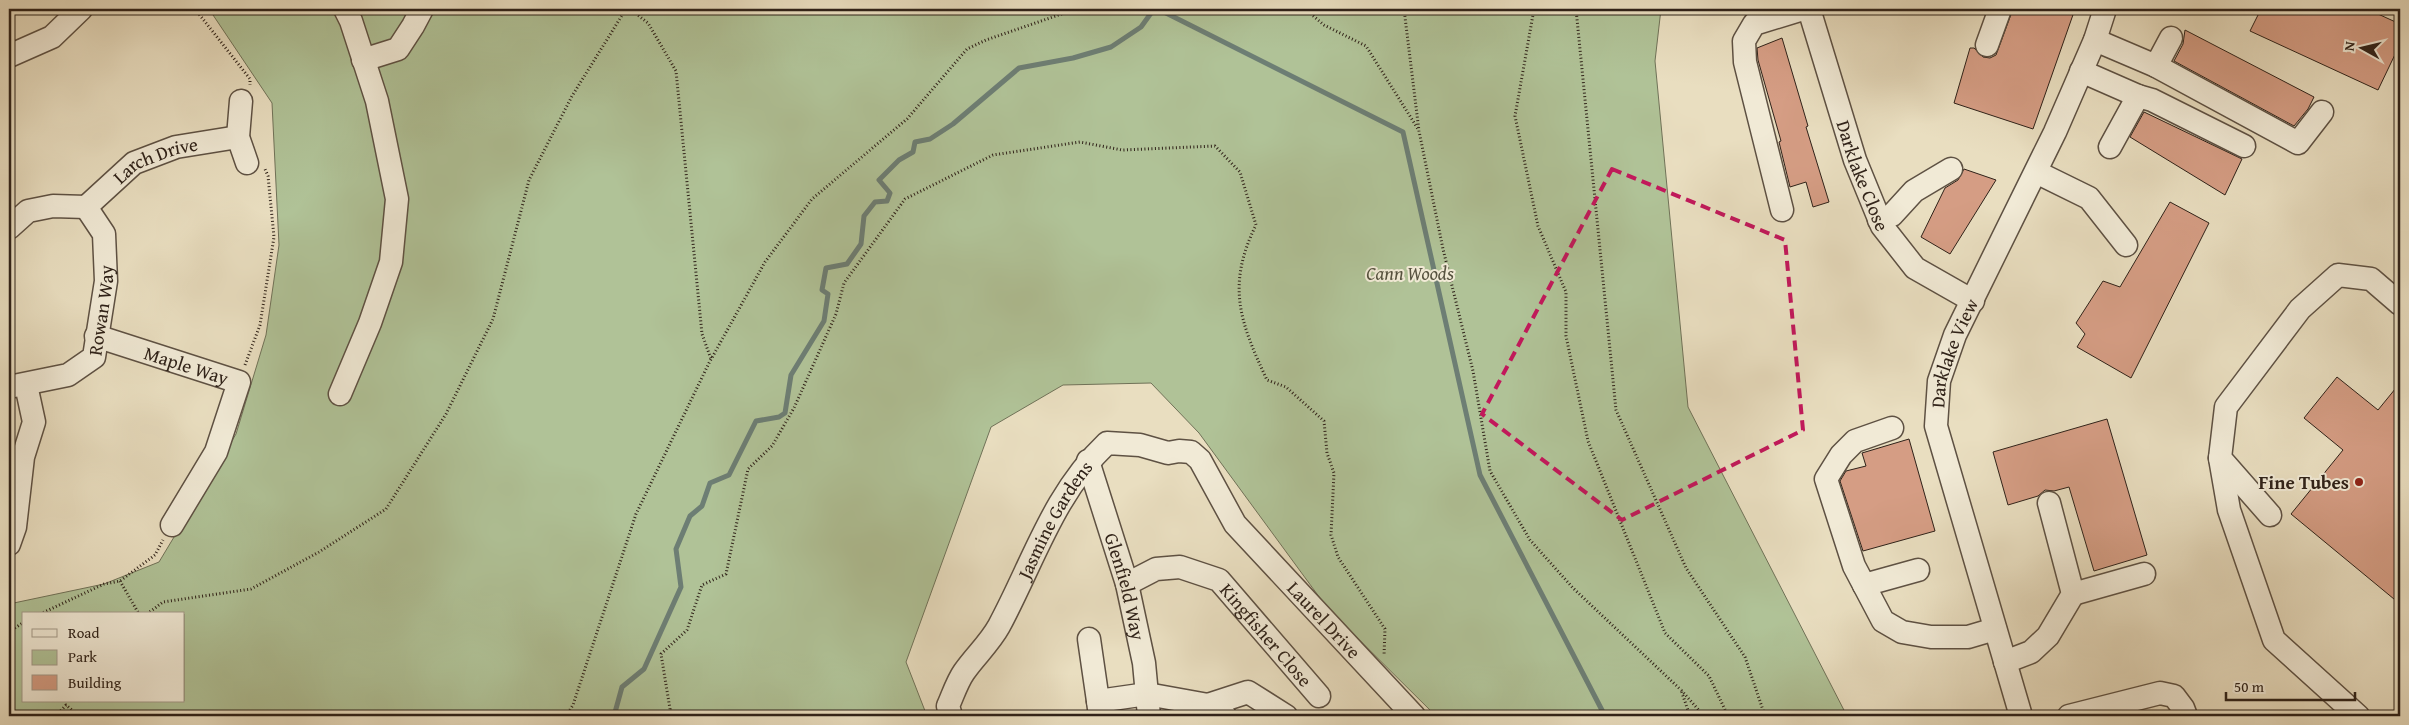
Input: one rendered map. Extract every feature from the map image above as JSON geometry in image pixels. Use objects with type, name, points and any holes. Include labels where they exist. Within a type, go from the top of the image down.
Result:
[{"type":"street","points":[[9,56],[52,37],[81,9]]},
{"type":"street","points":[[340,394],[370,323],[391,262],[398,200],[377,102],[351,21],[345,9]]},
{"type":"street","points":[[364,60],[398,49],[414,26],[422,9]]},
{"type":"street","points":[[1782,210],[1745,62],[1744,41],[1754,24],[1803,9]]},
{"type":"street","name":"Darklake Close","points":[[1809,9],[1855,160],[1879,220],[1915,268],[1974,301]]},
{"type":"street","points":[[1987,45],[2000,9]]},
{"type":"street","name":"Darklake View","points":[[2021,716],[1936,426],[1939,381],[1955,335],[1974,301],[2036,172],[2095,40],[2105,9]]},
{"type":"street","points":[[2156,66],[2171,38]]},
{"type":"street","points":[[2095,40],[2156,66],[2298,143],[2322,112]]},
{"type":"street","points":[[2081,71],[2138,96],[2152,100],[2244,146]]},
{"type":"street","points":[[245,95],[238,137],[256,165]]},
{"type":"street","points":[[2110,147],[2138,96]]},
{"type":"street","name":"Larch Drive","points":[[86,207],[134,162],[176,147],[238,137]]},
{"type":"street","points":[[1879,220],[1892,215],[1914,191],[1951,169]]},
{"type":"street","points":[[2036,172],[2089,198],[2126,245]]},
{"type":"street","points":[[9,228],[28,211],[53,206],[86,207]]},
{"type":"street","name":"Rowan Way","points":[[18,386],[68,376],[94,357],[106,281],[104,234],[86,207]]},
{"type":"street","points":[[2358,716],[2274,640],[2229,510],[2220,458],[2226,407],[2300,309],[2338,275],[2371,279],[2400,304]]},
{"type":"street","name":"Maple Way","points":[[96,336],[239,382],[216,452],[172,525]]},
{"type":"street","points":[[9,544],[15,527],[23,457],[34,422],[18,386]]},
{"type":"street","points":[[1892,428],[1855,441],[1840,455],[1826,479],[1854,566],[1883,621],[1902,632],[1931,637],[1968,637],[1995,629]]},
{"type":"street","name":"Jasmine Gardens","points":[[951,716],[948,706],[964,672],[990,642],[1016,596],[1043,533],[1072,481],[1088,461],[1107,443],[1140,445],[1168,453],[1179,451],[1191,452]]},
{"type":"street","name":"Laurel Drive","points":[[1191,452],[1200,460],[1235,524],[1414,716]]},
{"type":"street","points":[[2220,458],[2270,515]]},
{"type":"street","name":"Glenfield Way","points":[[1088,461],[1127,584],[1144,663],[1149,716]]},
{"type":"street","points":[[2049,503],[2073,594]]},
{"type":"street","name":"Kingfisher Close","points":[[1127,584],[1156,569],[1180,567],[1219,580],[1319,696]]},
{"type":"street","points":[[1864,585],[1918,570]]},
{"type":"street","points":[[2005,662],[2031,652],[2048,636],[2073,594],[2144,574]]},
{"type":"street","points":[[1090,639],[1099,708],[1147,694],[1216,711],[1248,692],[1286,716]]},
{"type":"street","points":[[2070,716],[2160,693],[2174,696],[2183,708],[2186,716]]},
{"type":"path","points":[[195,9],[250,79],[245,95]]},
{"type":"path","points":[[150,612],[163,602],[251,589],[318,552],[386,509],[446,414],[493,319],[529,180],[572,96],[626,9]]},
{"type":"path","points":[[630,9],[648,23],[676,71],[702,334],[711,359]]},
{"type":"path","points":[[566,716],[573,705],[636,514],[711,359],[765,262],[812,199],[907,119],[967,49],[986,40],[1076,9]]},
{"type":"path","points":[[1305,9],[1324,25],[1366,46],[1419,131]]},
{"type":"path","points":[[1404,9],[1419,131],[1443,249],[1473,371],[1490,471],[1536,547],[1573,588],[1681,690],[1704,716]]},
{"type":"path","points":[[1534,9],[1515,116],[1538,226],[1566,292],[1566,336],[1588,441],[1665,633],[1709,676],[1728,716]]},
{"type":"path","points":[[1576,9],[1616,410],[1686,568],[1745,657],[1765,716]]},
{"type":"path","points":[[668,716],[670,709],[661,654],[687,630],[702,585],[726,574],[748,469],[772,446],[794,408],[836,314],[844,283],[889,224],[905,199],[992,155],[1080,142],[1122,150],[1215,146],[1240,172],[1256,225],[1244,249],[1238,286],[1247,338],[1267,380],[1286,387],[1324,421],[1327,452],[1334,472],[1331,535],[1338,557],[1385,629],[1384,684]]},
{"type":"path","points":[[239,382],[260,325],[274,237],[268,176],[256,165]]},
{"type":"path","points":[[44,612],[104,584],[120,581],[155,555],[172,525]]},
{"type":"path","points":[[120,581],[138,612]]},
{"type":"path","points":[[9,632],[22,623]]},
{"type":"path","points":[[1681,690],[1690,716]]},
{"type":"path","points":[[56,716],[68,703],[79,716]]},
{"type":"highlighted area","points":[[1612,169],[1785,240],[1803,430],[1622,520],[1482,414]]},
{"type":"green space","name":"Cann Woods","points":[[209,9],[1661,9],[1655,61],[1688,407],[1847,716],[1436,716],[1328,609],[1199,433],[1151,383],[1063,385],[991,427],[906,662],[927,716],[9,716],[9,604],[104,584],[159,562],[236,434],[266,335],[279,245],[272,103]]},
{"type":"building","points":[[2013,9],[2075,9],[2033,129],[1954,103],[1970,48],[1974,48],[1983,57],[1990,58],[1996,55]]},
{"type":"building","points":[[2261,9],[2367,9],[2400,24],[2400,44],[2378,90],[2250,31]]},
{"type":"building","points":[[2185,30],[2314,97],[2308,109],[2294,126],[2174,61],[2183,44]]},
{"type":"building","points":[[1782,38],[1829,202],[1813,207],[1806,182],[1790,187],[1779,142],[1781,141],[1758,60],[1757,48]]},
{"type":"building","points":[[2144,112],[2242,159],[2225,195],[2130,137]]},
{"type":"building","points":[[1964,169],[1996,180],[1950,254],[1921,237],[1945,188],[1958,180]]},
{"type":"building","points":[[2170,202],[2209,223],[2131,378],[2077,347],[2085,334],[2076,323],[2103,281],[2120,287]]},
{"type":"building","name":"Fine Tubes","points":[[2337,377],[2378,410],[2400,383],[2400,604],[2291,514],[2343,450],[2304,418]]},
{"type":"building","points":[[2107,419],[2147,555],[2094,571],[2069,487],[2054,491],[2045,490],[2038,496],[2008,505],[1993,452]]},
{"type":"building","points":[[1909,439],[1935,531],[1863,551],[1840,481],[1846,471],[1866,466],[1862,453]]},
{"type":"waterway","points":[[614,716],[622,687],[644,669],[681,587],[676,549],[690,516],[702,506],[710,483],[729,475],[756,421],[779,417],[785,413],[791,375],[824,321],[828,294],[822,290],[826,268],[847,264],[861,244],[864,216],[875,202],[887,201],[890,193],[879,180],[899,160],[913,152],[915,142],[930,139],[953,124],[1019,68],[1073,58],[1111,47],[1141,27],[1154,9]]},
{"type":"waterway","points":[[1158,9],[1403,132],[1480,475],[1605,716]]},
{"type":"place","name":"Fine Tubes","points":[[2359,482]]}]
